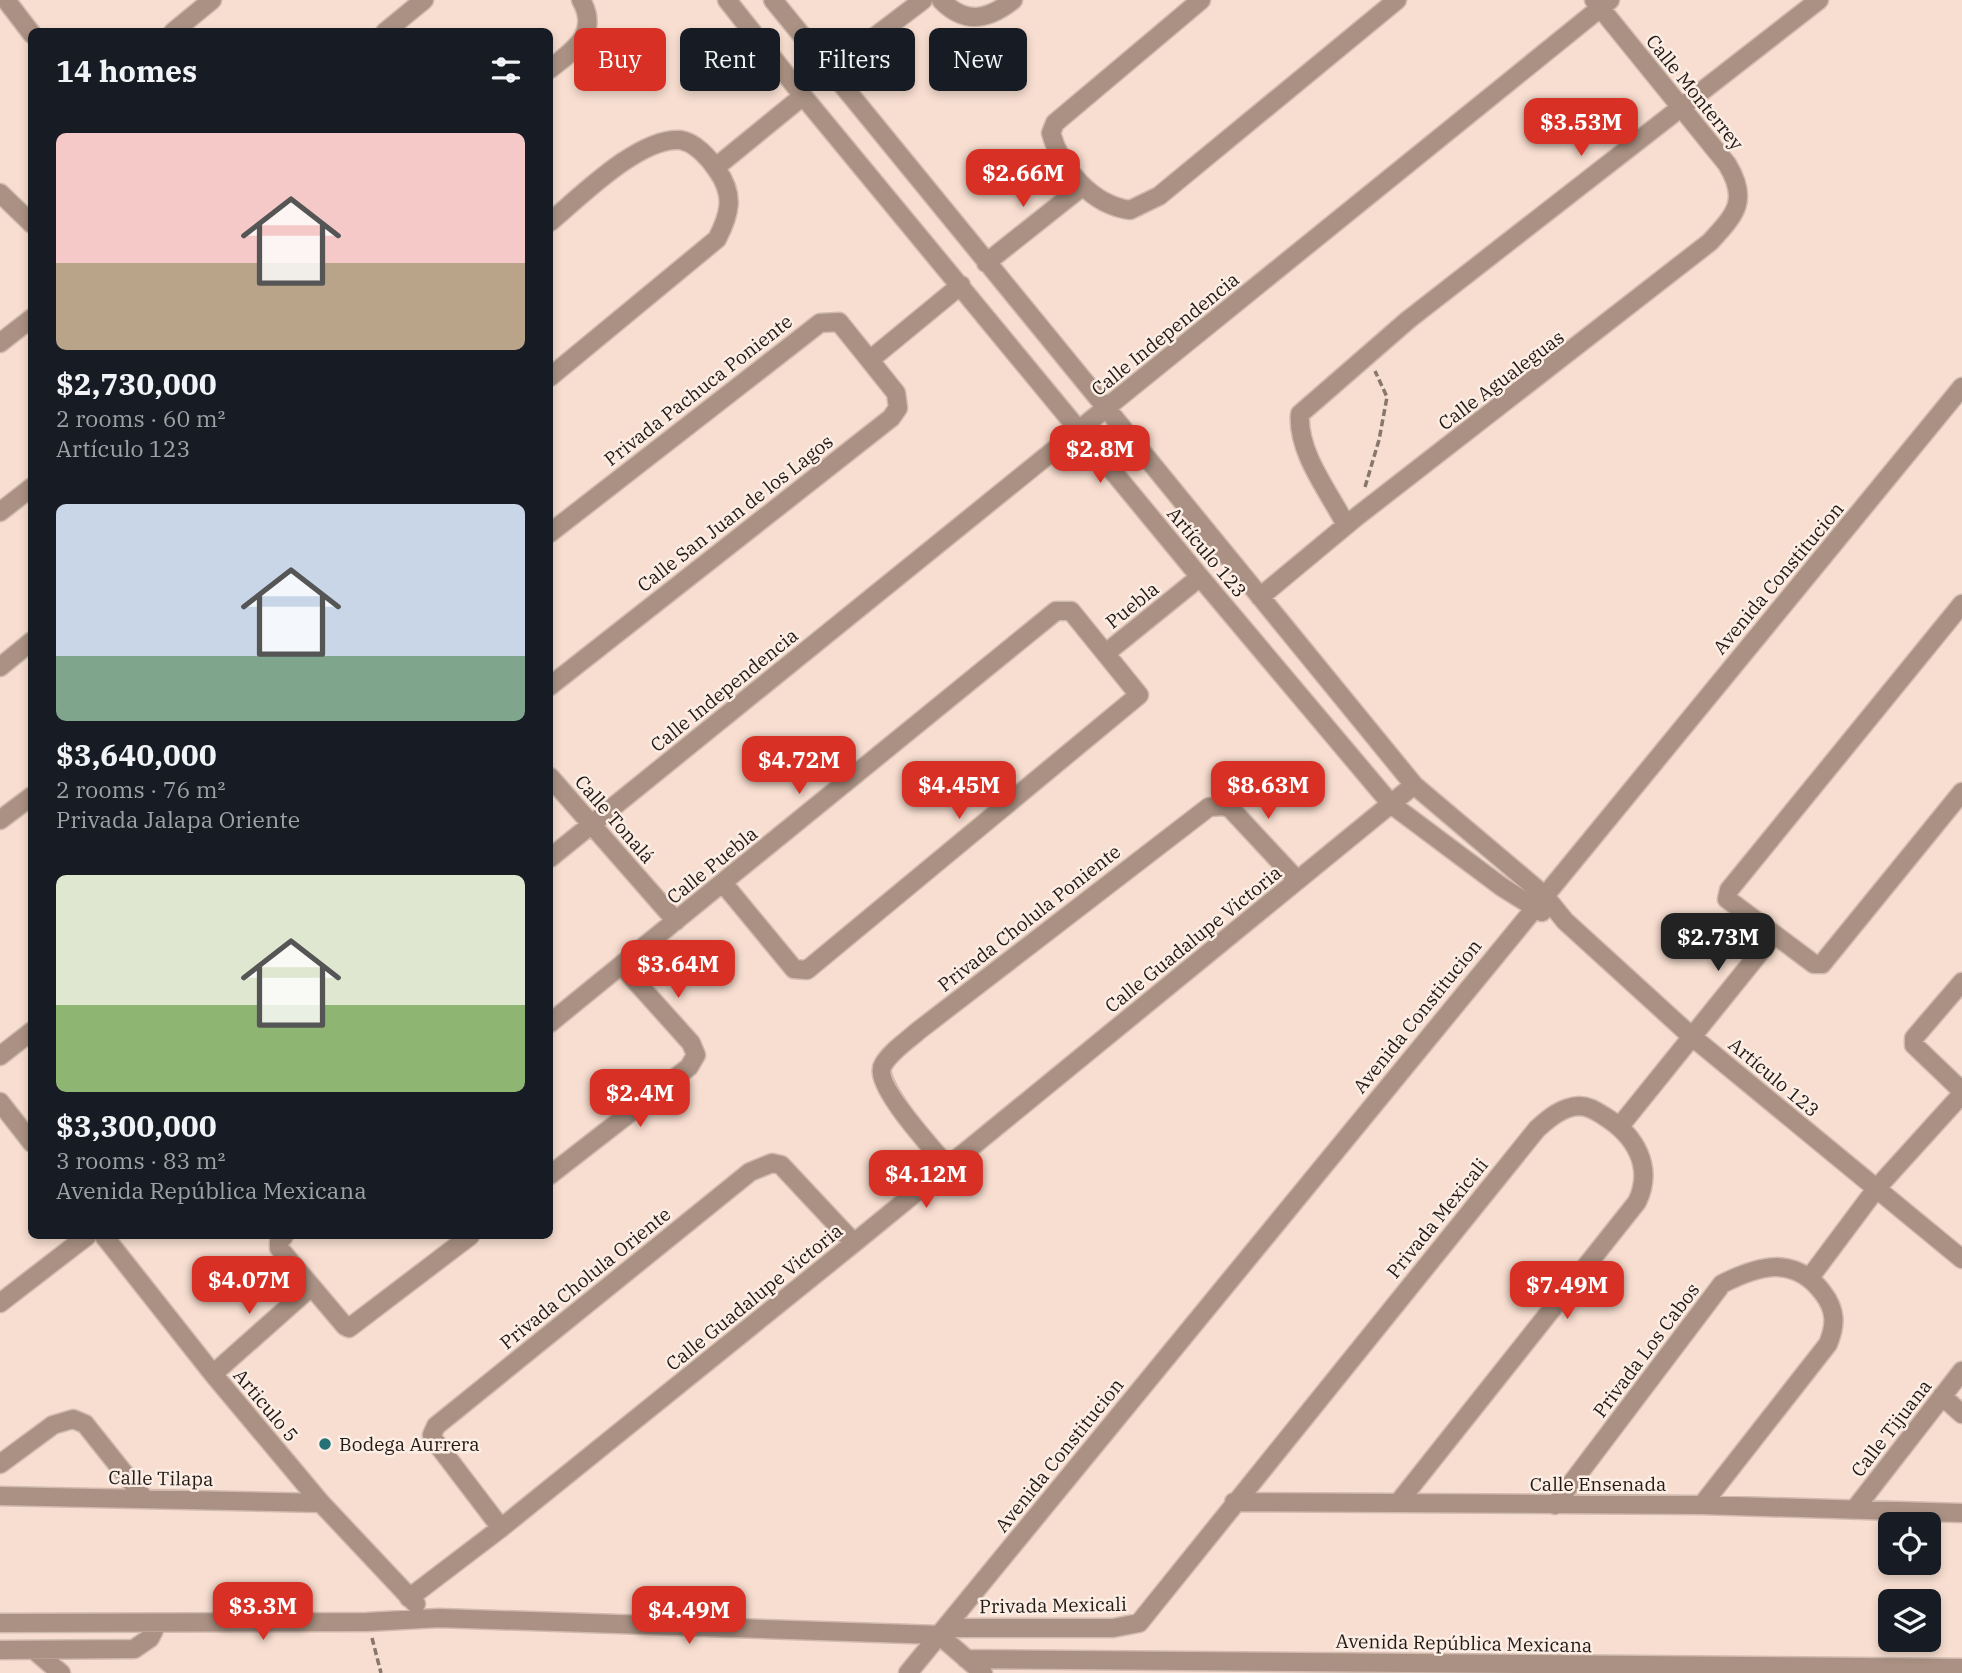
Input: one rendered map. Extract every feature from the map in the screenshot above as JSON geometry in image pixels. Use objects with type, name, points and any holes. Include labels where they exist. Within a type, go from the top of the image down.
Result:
[{"type":"street","points":[[178,28],[212,0]]},
{"type":"street","points":[[391,28],[424,0]]},
{"type":"street","points":[[553,66],[583,39],[589,27],[581,0]]},
{"type":"street","name":"Artículo 123","points":[[727,0],[1200,577],[1391,804],[1564,921],[1690,1035],[1962,1259]]},
{"type":"street","name":"Artículo 123","points":[[773,0],[796,28]]},
{"type":"street","points":[[886,28],[923,0]]},
{"type":"street","points":[[941,0],[965,17],[978,19],[994,13],[1013,0]]},
{"type":"street","points":[[1201,0],[1055,123],[1051,133],[1063,162],[1083,186],[1119,209],[1130,211],[1144,205],[1397,0]]},
{"type":"street","points":[[1351,522],[1303,443],[1299,428],[1300,414],[1371,351],[1612,159],[1819,0]]},
{"type":"street","points":[[10,2],[28,28]]},
{"type":"street","name":"Calle Monterrey","points":[[1602,3],[1735,178]]},
{"type":"street","name":"Calle Independencia","points":[[553,856],[1105,410],[1602,3]]},
{"type":"street","name":"Artículo 123","points":[[848,91],[1105,410],[1414,785],[1538,901]]},
{"type":"street","points":[[716,167],[803,96]]},
{"type":"street","points":[[553,220],[628,160],[644,149],[664,141],[682,140],[696,147],[716,167],[727,185],[731,200],[727,220],[717,239],[553,375]]},
{"type":"street","name":"Calle Agualeguas","points":[[1260,597],[1351,522],[1710,242],[1736,211],[1740,195],[1735,178]]},
{"type":"street","points":[[986,263],[1083,186]]},
{"type":"street","points":[[0,193],[28,220]]},
{"type":"street","points":[[871,359],[961,285]]},
{"type":"street","points":[[0,343],[28,321]]},
{"type":"street","name":"Privada Pachuca Poniente","points":[[553,531],[812,327],[820,323],[839,322],[871,359]]},
{"type":"street","name":"Calle San Juan de los Lagos","points":[[553,683],[891,418],[899,400],[871,359]]},
{"type":"street","name":"Avenida Constitucion","points":[[908,1673],[1538,901],[1962,387]]},
{"type":"street","points":[[0,512],[28,490]]},
{"type":"street","name":"Puebla","points":[[1064,609],[1071,611],[1106,653],[1200,577]]},
{"type":"street","points":[[1962,604],[1729,890],[1729,901],[1814,964],[1822,964],[1962,792]]},
{"type":"street","name":"Calle Puebla","points":[[553,1021],[1056,611],[1064,609]]},
{"type":"street","points":[[0,667],[28,644]]},
{"type":"street","points":[[723,883],[794,969],[807,970],[1138,699],[1136,688],[1106,653]]},
{"type":"street","name":"Calle Tonalá","points":[[553,780],[676,921]]},
{"type":"street","name":"Calle Guadalupe Victoria","points":[[409,1598],[501,1528],[948,1167],[1414,785]]},
{"type":"street","points":[[0,820],[28,799]]},
{"type":"street","name":"Privada Cholula Poniente","points":[[948,1167],[887,1091],[881,1076],[884,1063],[918,1031],[1209,807],[1224,806],[1231,810],[1297,880]]},
{"type":"street","points":[[1620,1126],[1690,1035],[1774,935]]},
{"type":"street","points":[[553,1173],[689,1067],[696,1055],[691,1043],[621,965]]},
{"type":"street","points":[[1702,1505],[1828,1344],[1833,1332],[1833,1312],[1811,1276],[1876,1189],[1962,1093],[1914,1045],[1914,1038],[1962,982]]},
{"type":"street","points":[[0,1056],[28,1034]]},
{"type":"street","points":[[0,1102],[28,1138]]},
{"type":"street","name":"Privada Mexicali","points":[[942,1632],[1113,1628],[1139,1623],[1537,1129],[1551,1116],[1568,1108],[1590,1108],[1620,1126],[1638,1149],[1644,1167],[1643,1190],[1637,1202],[1398,1503]]},
{"type":"street","name":"Privada Cholula Oriente","points":[[501,1528],[435,1440],[432,1435],[436,1426],[728,1189],[760,1166],[772,1163],[780,1165],[854,1243]]},
{"type":"street","points":[[0,1303],[83,1239]]},
{"type":"street","name":"Articulo 5","points":[[106,1239],[213,1374],[321,1503],[409,1598],[439,1618]]},
{"type":"street","points":[[281,1239],[279,1248],[345,1326],[352,1327],[467,1239]]},
{"type":"street","name":"Privada Los Cabos","points":[[1555,1505],[1722,1284],[1746,1272],[1767,1267],[1794,1269],[1811,1276]]},
{"type":"street","points":[[213,1374],[311,1287]]},
{"type":"street","name":"Calle Tijuana","points":[[1854,1510],[1962,1371]]},
{"type":"street","points":[[1942,1396],[1962,1414]]},
{"type":"street","points":[[0,1464],[53,1425],[73,1419],[85,1424],[144,1498]]},
{"type":"street","name":"Calle Tilapa","points":[[0,1496],[321,1503]]},
{"type":"street","name":"Calle Ensenada","points":[[1234,1502],[1702,1505],[1962,1513]]},
{"type":"street","points":[[0,1623],[368,1622],[439,1618],[942,1632],[983,1673]]},
{"type":"street","points":[[0,1650],[134,1649],[150,1638],[157,1623]]},
{"type":"street","points":[[35,1651],[61,1673]]},
{"type":"street","name":"Avenida República Mexicana","points":[[966,1658],[1604,1669],[1962,1668]]},
{"type":"path","points":[[1351,522],[1379,440],[1387,397],[1376,375],[1371,351]]},
{"type":"path","points":[[368,1622],[381,1673]]},
{"type":"place","name":"Bodega Aurrera","points":[[325,1444]]}]
